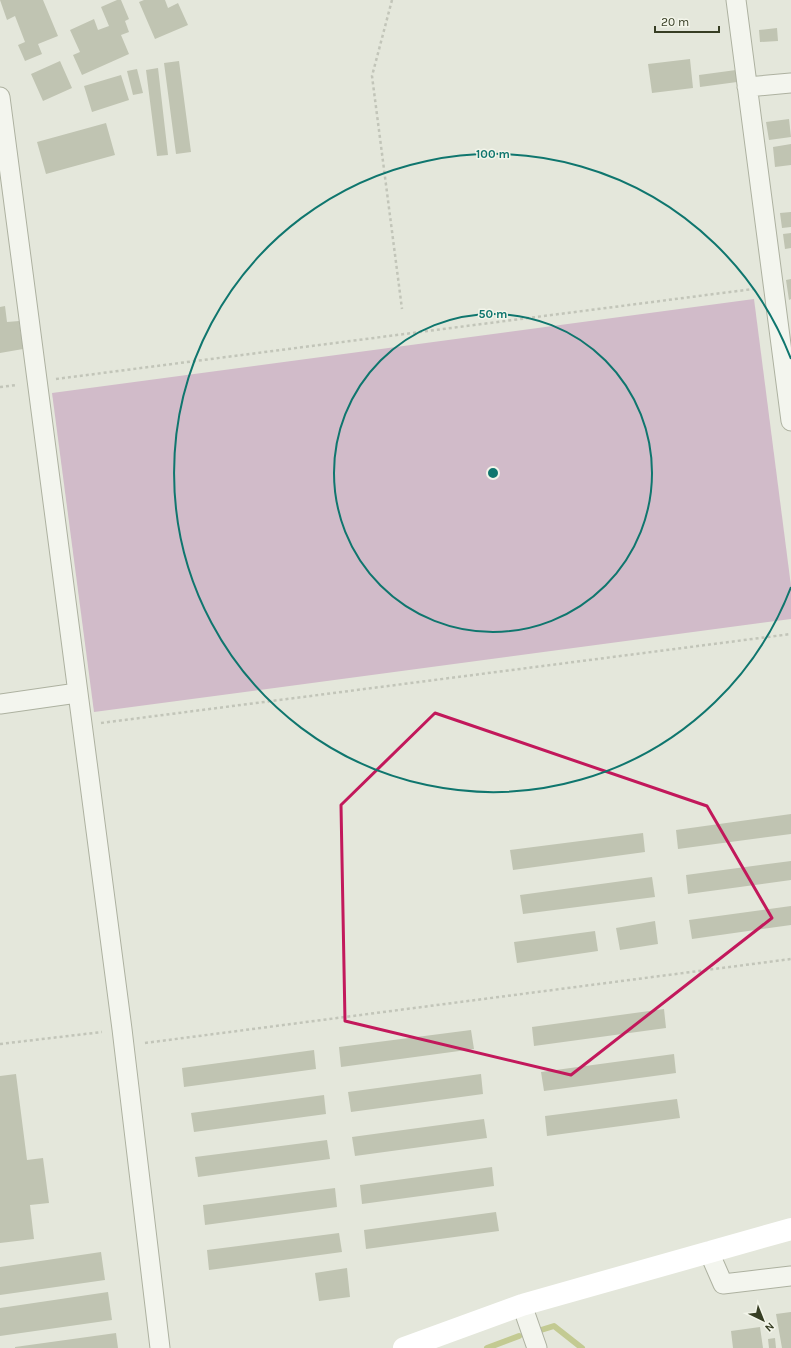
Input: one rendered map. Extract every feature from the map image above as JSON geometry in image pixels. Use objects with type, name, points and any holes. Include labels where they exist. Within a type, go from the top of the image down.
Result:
[{"type":"street","points":[[736,0],[791,421]]},
{"type":"street","points":[[747,87],[791,83]]},
{"type":"street","points":[[0,97],[123,1038],[160,1348]]},
{"type":"street","points":[[0,704],[77,693]]},
{"type":"street","points":[[404,1348],[522,1306],[791,1229]]},
{"type":"street","points":[[710,1252],[723,1284],[791,1276]]},
{"type":"street","points":[[522,1306],[537,1348]]},
{"type":"path","points":[[392,0],[372,76],[402,309]]},
{"type":"path","points":[[37,382],[773,286]]},
{"type":"path","points":[[82,725],[791,634]]},
{"type":"path","points":[[0,1044],[123,1038],[791,958]]},
{"type":"highlighted area","points":[[435,713],[707,806],[772,918],[571,1075],[345,1021],[341,805]]},
{"type":"shaded area","points":[[754,299],[791,586],[791,619],[94,712],[52,393]]},
{"type":"building","points":[[0,0],[43,0],[58,36],[38,44],[42,54],[25,61],[18,45],[25,42],[15,16],[7,20]]},
{"type":"building","points":[[117,0],[121,0],[129,19],[125,21],[129,32],[121,35],[129,54],[82,75],[73,55],[80,52],[70,30],[94,19],[98,30],[109,26],[101,7]]},
{"type":"building","points":[[144,0],[165,0],[168,8],[178,3],[188,25],[155,39],[139,2]]},
{"type":"building","points":[[777,28],[778,41],[760,42],[759,30]]},
{"type":"building","points":[[690,59],[693,88],[652,93],[648,64]]},
{"type":"building","points":[[60,61],[72,88],[43,101],[31,74]]},
{"type":"building","points":[[179,61],[191,152],[176,154],[164,63]]},
{"type":"building","points":[[158,68],[168,155],[157,156],[146,70]]},
{"type":"building","points":[[137,69],[143,93],[133,95],[127,71]]},
{"type":"building","points":[[736,70],[737,82],[700,87],[699,75]]},
{"type":"building","points":[[121,75],[129,100],[92,112],[84,86]]},
{"type":"building","points":[[789,119],[791,137],[769,140],[766,122]]},
{"type":"building","points":[[106,123],[115,155],[46,174],[37,142]]},
{"type":"building","points":[[791,144],[791,165],[775,167],[773,147]]},
{"type":"building","points":[[791,212],[791,227],[782,228],[780,213]]},
{"type":"building","points":[[791,233],[791,248],[785,249],[783,234]]},
{"type":"building","points":[[791,279],[791,299],[789,300],[786,280]]},
{"type":"building","points":[[5,306],[7,322],[19,321],[23,349],[0,353],[0,307]]},
{"type":"building","points":[[791,814],[791,834],[678,849],[676,830]]},
{"type":"building","points":[[643,833],[645,852],[513,870],[510,850]]},
{"type":"building","points":[[791,861],[791,880],[688,894],[686,875]]},
{"type":"building","points":[[652,877],[655,897],[523,914],[520,895]]},
{"type":"building","points":[[791,906],[791,925],[692,939],[689,920]]},
{"type":"building","points":[[655,921],[658,944],[620,950],[616,928]]},
{"type":"building","points":[[595,931],[598,951],[517,963],[514,942]]},
{"type":"building","points":[[664,1009],[666,1028],[534,1046],[532,1027]]},
{"type":"building","points":[[471,1030],[474,1049],[341,1067],[339,1047]]},
{"type":"building","points":[[314,1050],[316,1069],[184,1087],[182,1068]]},
{"type":"building","points":[[674,1054],[676,1073],[544,1091],[541,1072]]},
{"type":"building","points":[[16,1074],[27,1160],[43,1158],[49,1203],[30,1205],[34,1239],[0,1243],[0,1076]]},
{"type":"building","points":[[481,1074],[483,1094],[351,1112],[348,1092]]},
{"type":"building","points":[[324,1095],[326,1114],[194,1132],[191,1113]]},
{"type":"building","points":[[677,1099],[680,1118],[547,1136],[545,1116]]},
{"type":"building","points":[[484,1119],[487,1138],[355,1156],[352,1137]]},
{"type":"building","points":[[327,1140],[330,1159],[198,1177],[195,1157]]},
{"type":"building","points":[[492,1167],[494,1186],[362,1204],[360,1185]]},
{"type":"building","points":[[335,1188],[337,1207],[205,1225],[203,1205]]},
{"type":"building","points":[[496,1212],[499,1231],[366,1249],[364,1230]]},
{"type":"building","points":[[339,1233],[342,1252],[209,1270],[207,1250]]},
{"type":"building","points":[[101,1252],[105,1280],[0,1295],[0,1267]]},
{"type":"building","points":[[347,1268],[350,1297],[319,1301],[315,1273]]},
{"type":"building","points":[[108,1292],[112,1320],[0,1336],[0,1308]]},
{"type":"building","points":[[791,1312],[791,1348],[782,1348],[776,1314]]},
{"type":"building","points":[[760,1327],[763,1348],[733,1348],[731,1331]]},
{"type":"building","points":[[116,1333],[118,1348],[15,1348],[15,1347]]},
{"type":"building","points":[[775,1338],[776,1348],[769,1348],[768,1339]]},
{"type":"waterway","points":[[541,1330],[554,1326],[582,1348]]},
{"type":"waterway","points":[[487,1348],[519,1336]]}]
